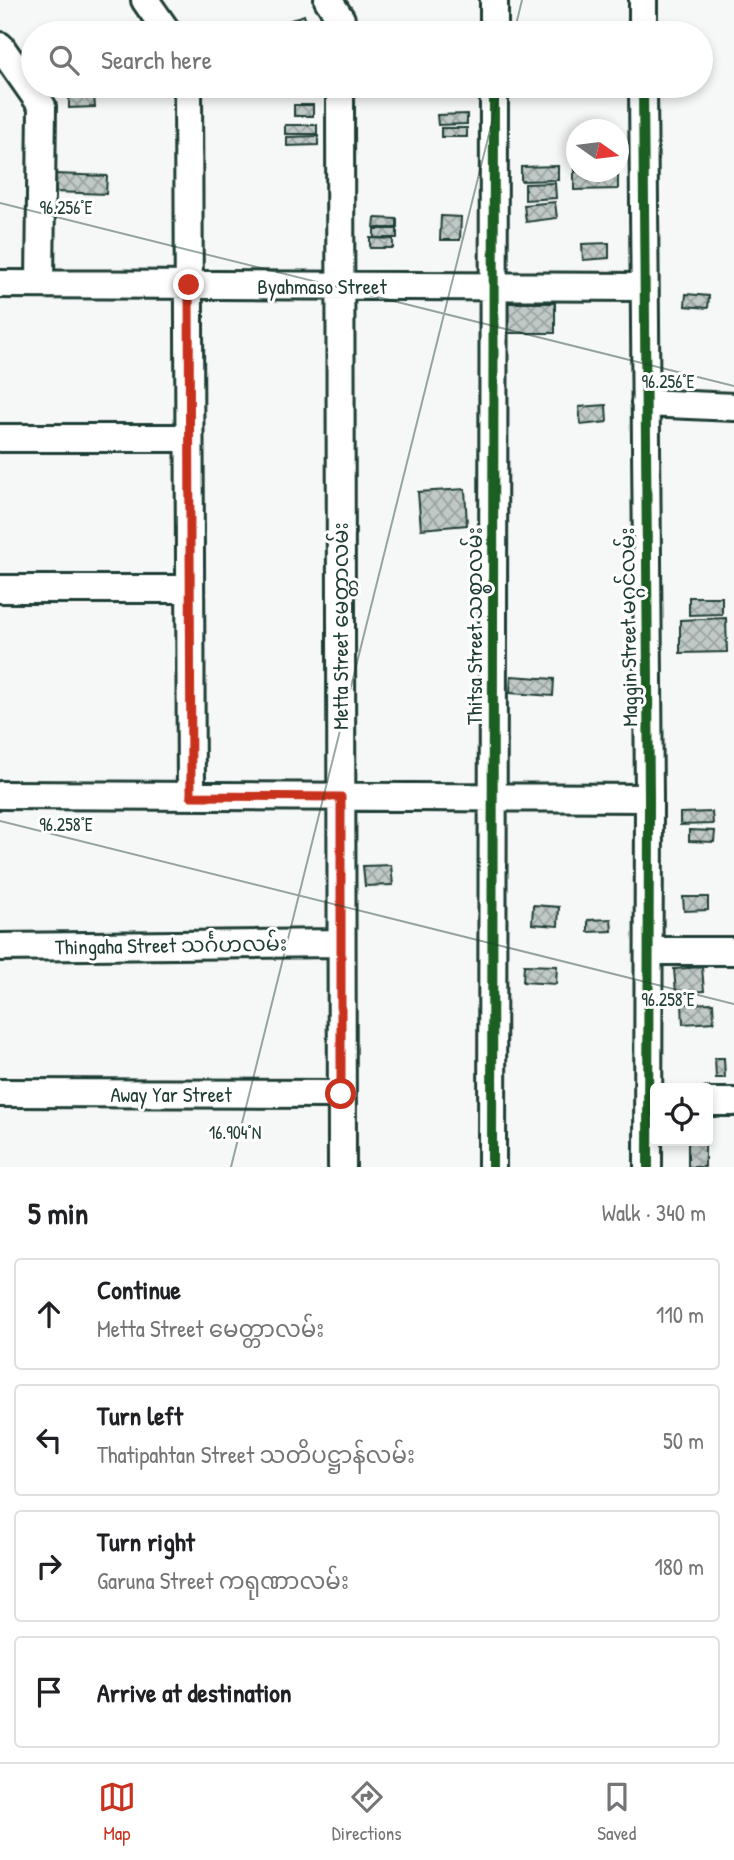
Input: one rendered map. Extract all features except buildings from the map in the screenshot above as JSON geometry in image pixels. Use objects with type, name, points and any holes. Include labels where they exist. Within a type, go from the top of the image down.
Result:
[{"type":"street","points":[[145,0],[160,21]]},
{"type":"street","points":[[328,0],[341,21]]},
{"type":"street","points":[[494,0],[494,21]]},
{"type":"street","points":[[643,0],[643,21]]},
{"type":"street","points":[[0,46],[21,75]]},
{"type":"street","points":[[37,98],[43,106],[40,284]]},
{"type":"street","points":[[188,98],[191,796]]},
{"type":"street","name":"Metta Street မေတ္တာလမ်း","points":[[340,98],[342,1167]]},
{"type":"street","name":"Thitsa Street သစ္စာလမ်း","points":[[492,1167],[494,98]]},
{"type":"street","name":"Maggin Street မဂ္ဂင်လမ်း","points":[[643,98],[652,1083]]},
{"type":"street","name":"Byahmaso Street","points":[[0,284],[644,287]]},
{"type":"street","points":[[645,403],[734,407]]},
{"type":"street","points":[[0,438],[189,438]]},
{"type":"street","points":[[0,589],[189,589]]},
{"type":"street","points":[[0,795],[649,798]]},
{"type":"street","name":"Thingaha Street သင်္ဂဟလမ်း","points":[[0,947],[341,943]]},
{"type":"street","points":[[649,951],[734,951]]},
{"type":"street","name":"Away Yar Street","points":[[0,1093],[341,1094]]},
{"type":"street","points":[[713,1102],[734,1102]]},
{"type":"street","name":"Maggin Street မဂ္ဂင်လမ်း","points":[[648,1167],[650,1134]]},
{"type":"cycle path","points":[[492,1167],[494,98]]},
{"type":"cycle path","points":[[643,98],[649,798],[648,1167]]},
{"type":"route","points":[[189,285],[191,796],[341,797],[341,1094]]}]
